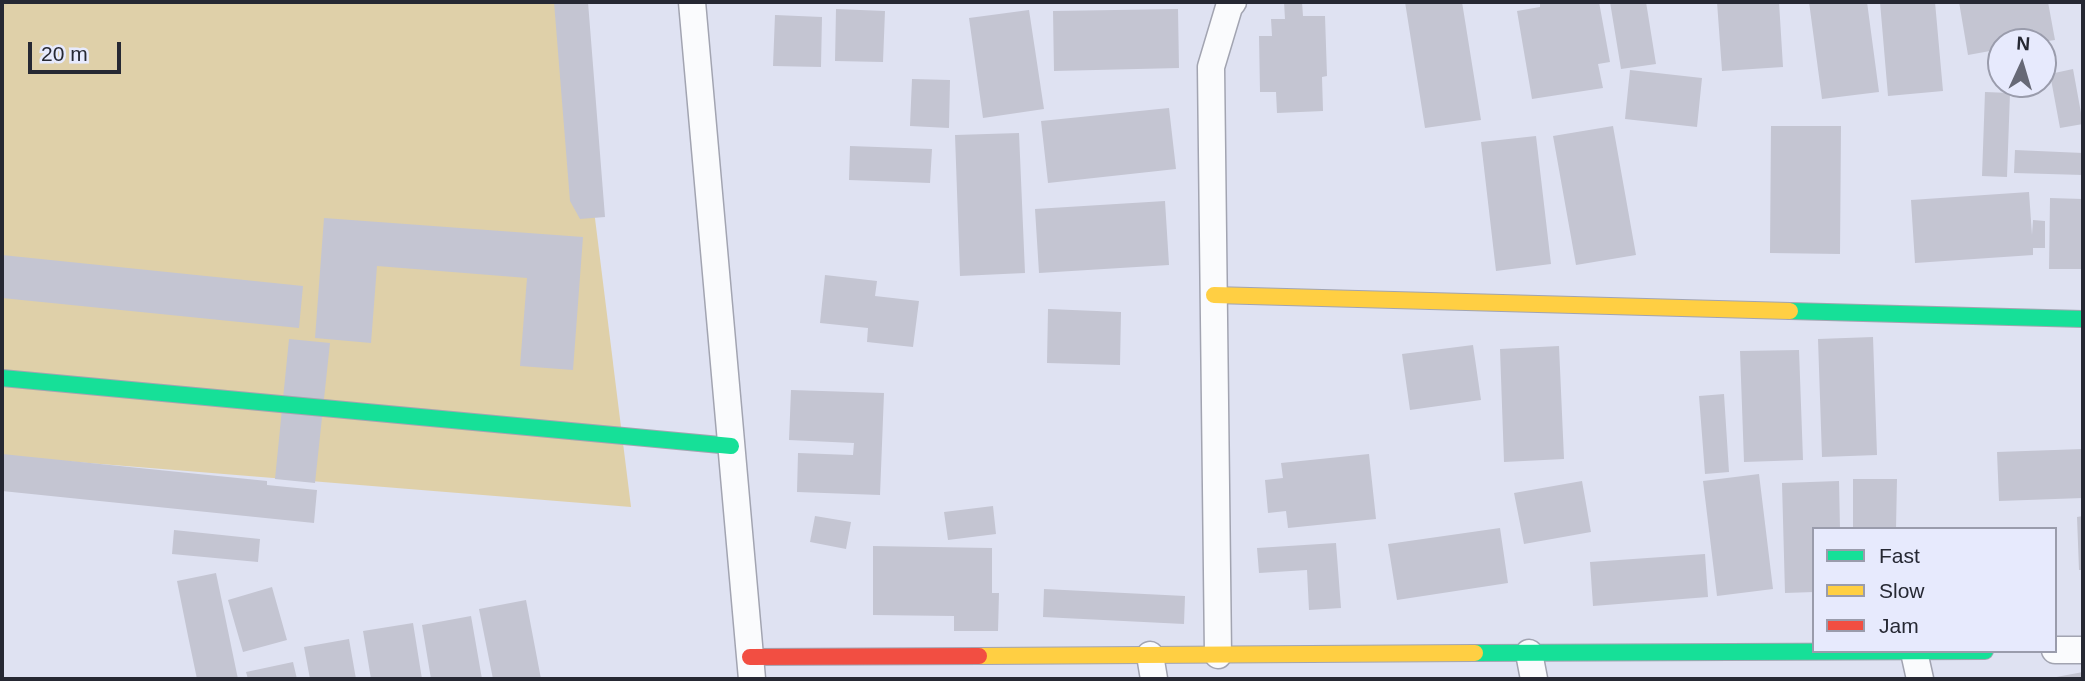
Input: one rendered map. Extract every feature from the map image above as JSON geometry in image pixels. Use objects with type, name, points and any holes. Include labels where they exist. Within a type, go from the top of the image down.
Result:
[{"type":"street","points":[[692,2],[751,668],[1152,667],[1218,655],[1532,666],[1887,653]]},
{"type":"street","points":[[1218,655],[1211,67],[1229,7],[1233,2]]},
{"type":"street","points":[[1214,295],[2083,319]]},
{"type":"street","points":[[2,378],[731,446]]},
{"type":"street","points":[[2057,650],[2083,650]]},
{"type":"street","points":[[1914,653],[1920,679]]},
{"type":"shaded area","points":[[2,2],[568,2],[631,507],[2,456]]},
{"type":"building","points":[[554,2],[588,2],[605,217],[580,219],[570,201]]},
{"type":"building","points":[[1284,2],[1302,2],[1303,16],[1325,16],[1327,76],[1322,77],[1323,111],[1277,113],[1276,92],[1260,92],[1259,36],[1272,36],[1271,19],[1285,19]]},
{"type":"building","points":[[1405,2],[1462,2],[1481,120],[1425,128]]},
{"type":"building","points":[[1540,2],[1599,2],[1610,62],[1598,64],[1603,88],[1532,99],[1517,11],[1540,7]]},
{"type":"building","points":[[1610,2],[1646,2],[1656,64],[1621,69]]},
{"type":"building","points":[[1717,2],[1779,2],[1783,67],[1722,71]]},
{"type":"building","points":[[1809,2],[1867,2],[1879,92],[1822,99]]},
{"type":"building","points":[[1880,2],[1935,2],[1943,91],[1888,96]]},
{"type":"building","points":[[1959,2],[2048,2],[2053,28],[1987,28],[1987,52],[1968,55]]},
{"type":"building","points":[[836,9],[885,11],[883,62],[835,61]]},
{"type":"building","points":[[1178,9],[1179,68],[1054,71],[1053,11]]},
{"type":"building","points":[[1029,10],[1044,109],[983,118],[969,18]]},
{"type":"building","points":[[775,15],[822,17],[821,67],[773,66]]},
{"type":"building","points":[[2073,69],[2083,124],[2060,128],[2054,98],[2057,98],[2057,72]]},
{"type":"building","points":[[1630,70],[1702,78],[1697,127],[1625,119]]},
{"type":"building","points":[[912,79],[950,80],[949,128],[910,126]]},
{"type":"building","points":[[1987,92],[1987,98],[2010,98],[2007,177],[1982,176]]},
{"type":"building","points":[[1169,108],[1176,169],[1048,183],[1041,121]]},
{"type":"building","points":[[1613,126],[1636,255],[1576,265],[1553,136]]},
{"type":"building","points":[[1771,126],[1841,126],[1840,254],[1770,253]]},
{"type":"building","points":[[1019,133],[1025,273],[960,276],[955,135]]},
{"type":"building","points":[[1536,136],[1551,264],[1496,271],[1481,142]]},
{"type":"building","points":[[850,146],[932,149],[930,183],[849,180]]},
{"type":"building","points":[[2015,150],[2083,153],[2083,175],[2014,173]]},
{"type":"building","points":[[2029,192],[2032,235],[2033,220],[2045,221],[2045,248],[2033,248],[2033,255],[1915,263],[1911,200]]},
{"type":"building","points":[[2050,198],[2083,199],[2083,269],[2049,269]]},
{"type":"building","points":[[1165,201],[1169,265],[1039,273],[1035,209]]},
{"type":"building","points":[[324,218],[583,237],[573,370],[520,366],[527,278],[377,266],[371,343],[315,338]]},
{"type":"building","points":[[2,255],[303,286],[299,328],[2,298]]},
{"type":"building","points":[[825,275],[877,281],[875,296],[919,301],[913,347],[867,342],[868,328],[820,323]]},
{"type":"building","points":[[1048,309],[1121,312],[1120,365],[1047,363]]},
{"type":"building","points":[[1873,337],[1877,455],[1822,457],[1818,339]]},
{"type":"building","points":[[289,339],[330,343],[315,483],[275,479]]},
{"type":"building","points":[[1473,345],[1481,400],[1410,410],[1402,354]]},
{"type":"building","points":[[1559,346],[1564,459],[1504,462],[1500,349]]},
{"type":"building","points":[[1799,350],[1803,460],[1744,462],[1740,351]]},
{"type":"building","points":[[791,390],[884,393],[880,495],[797,492],[798,453],[853,455],[854,443],[789,440]]},
{"type":"building","points":[[1724,394],[1729,472],[1705,474],[1699,396]]},
{"type":"building","points":[[2083,449],[2083,498],[1999,501],[1997,452]]},
{"type":"building","points":[[2,454],[267,481],[267,485],[317,490],[314,523],[2,491]]},
{"type":"building","points":[[1369,454],[1376,519],[1288,528],[1286,511],[1268,513],[1265,480],[1283,478],[1281,463]]},
{"type":"building","points":[[1759,474],[1773,589],[1717,596],[1703,481]]},
{"type":"building","points":[[1853,479],[1897,479],[1896,527],[1853,527]]},
{"type":"building","points":[[1582,481],[1591,532],[1524,544],[1514,493]]},
{"type":"building","points":[[1839,481],[1840,527],[1812,527],[1812,592],[1785,593],[1782,483]]},
{"type":"building","points":[[993,506],[996,534],[948,540],[944,512]]},
{"type":"building","points":[[815,516],[851,522],[846,549],[810,542]]},
{"type":"building","points":[[2083,516],[2083,570],[2079,570],[2077,517]]},
{"type":"building","points":[[1500,528],[1508,583],[1397,600],[1388,544]]},
{"type":"building","points":[[174,530],[260,539],[258,562],[172,554]]},
{"type":"building","points":[[1336,543],[1341,608],[1309,610],[1307,570],[1259,573],[1257,548]]},
{"type":"building","points":[[873,546],[992,548],[992,593],[999,593],[998,631],[954,631],[954,616],[873,615]]},
{"type":"building","points":[[1705,554],[1708,597],[1593,606],[1590,562]]},
{"type":"building","points":[[216,573],[238,679],[197,679],[188,636],[177,581]]},
{"type":"building","points":[[272,587],[287,640],[243,652],[228,600]]},
{"type":"building","points":[[1044,589],[1185,596],[1184,624],[1043,617]]},
{"type":"building","points":[[526,600],[541,679],[493,679],[479,609]]},
{"type":"building","points":[[471,616],[482,679],[431,679],[422,625]]},
{"type":"building","points":[[413,623],[422,679],[371,679],[363,631]]},
{"type":"building","points":[[349,639],[356,679],[310,679],[304,647]]},
{"type":"building","points":[[293,662],[297,679],[248,679],[246,672]]},
{"type":"building","points":[[2083,672],[2083,679],[2051,678]]},
{"type":"traffic: fast","points":[[1790,311],[2083,319]]},
{"type":"traffic: fast","points":[[2,378],[731,446]]},
{"type":"traffic: fast","points":[[1475,653],[1812,652]]},
{"type":"traffic: slow","points":[[1214,295],[1790,311]]},
{"type":"traffic: slow","points":[[979,656],[1475,653]]},
{"type":"traffic: jam","points":[[750,657],[979,656]]}]
